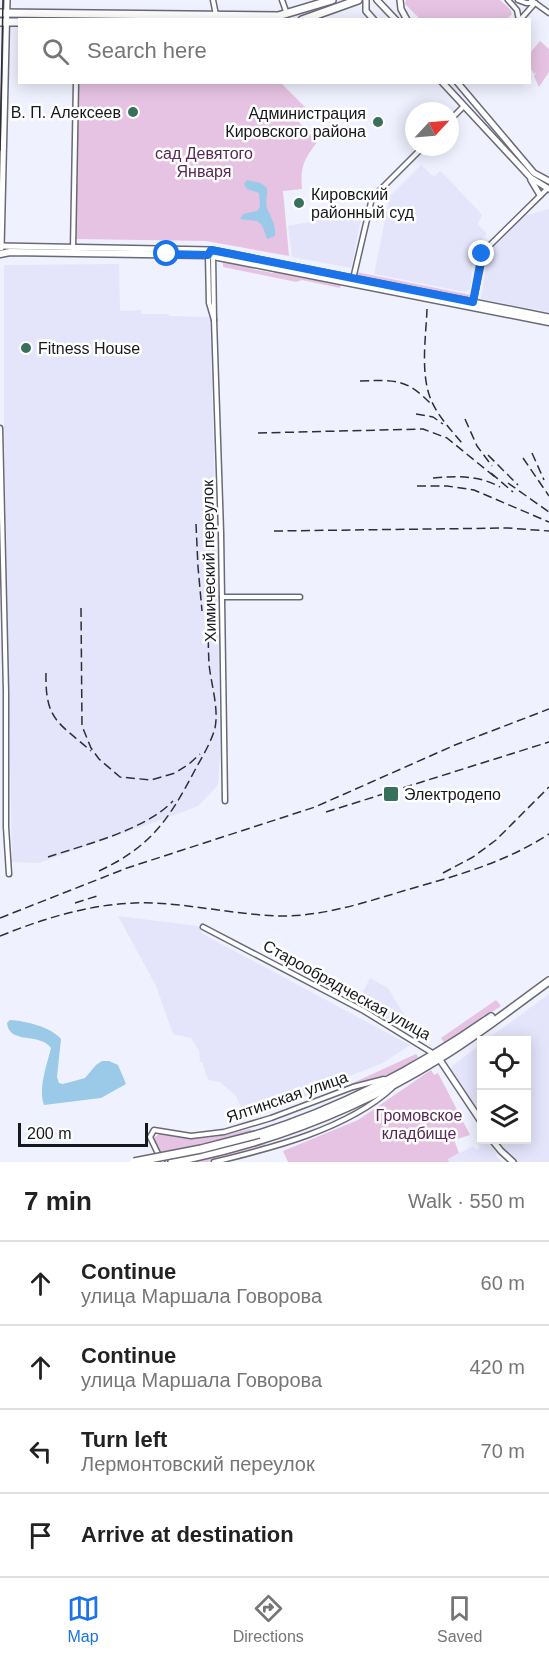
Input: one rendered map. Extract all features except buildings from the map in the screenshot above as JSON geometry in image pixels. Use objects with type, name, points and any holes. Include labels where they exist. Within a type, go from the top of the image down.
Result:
[{"type":"main road","points":[[3,13],[288,15],[332,0]]},
{"type":"main road","points":[[308,18],[358,0]]},
{"type":"main road","points":[[0,249],[10,252],[73,250],[211,253],[549,321]]},
{"type":"main road","points":[[437,1057],[549,975]]},
{"type":"main road","points":[[172,1162],[227,1150],[370,1093],[437,1057],[549,981]]},
{"type":"main road","points":[[134,1162],[261,1136]]},
{"type":"street","points":[[0,249],[3,13],[7,0]]},
{"type":"street","points":[[213,0],[216,15]]},
{"type":"street","points":[[282,0],[288,15]]},
{"type":"street","points":[[366,0],[366,11],[372,18]]},
{"type":"street","points":[[377,0],[392,18]]},
{"type":"street","points":[[400,0],[401,9],[406,18]]},
{"type":"street","points":[[508,0],[517,10],[519,18]]},
{"type":"street","points":[[518,0],[526,3],[533,2],[549,13]]},
{"type":"street","points":[[521,18],[533,2]]},
{"type":"street","points":[[394,18],[401,9]]},
{"type":"street","points":[[73,250],[76,84]]},
{"type":"street","points":[[444,84],[531,178],[540,195]]},
{"type":"street","points":[[453,93],[459,84],[534,173],[549,181]]},
{"type":"street","points":[[459,112],[465,106]]},
{"type":"street","points":[[353,280],[372,198],[414,156]]},
{"type":"street","points":[[531,178],[548,188],[484,251],[473,304],[549,317]]},
{"type":"street","name":"Химический переулок","points":[[211,253],[209,303],[214,320],[225,801]]},
{"type":"street","points":[[0,428],[9,874]]},
{"type":"street","points":[[222,597],[300,597]]},
{"type":"street","name":"Старообрядческая улица","points":[[203,927],[364,1011],[437,1057],[477,1116]]},
{"type":"street","points":[[214,1162],[276,1145],[329,1126],[372,1105],[395,1080]]},
{"type":"street","name":"Ялтинская улица","points":[[162,1162],[152,1141],[152,1131],[157,1129],[198,1136],[224,1132],[257,1123],[353,1087],[395,1080]]},
{"type":"street","points":[[495,1144],[513,1162]]},
{"type":"shaded area","points":[[421,165],[434,177],[440,171],[443,173],[482,215],[478,224],[487,234],[474,247],[470,289],[465,292],[374,274],[390,196]]},
{"type":"shaded area","points":[[363,209],[351,268],[292,257],[288,226]]},
{"type":"shaded area","points":[[549,209],[549,312],[481,299],[488,253],[524,216]]},
{"type":"shaded area","points":[[119,264],[120,311],[141,310],[141,314],[210,317],[218,617],[220,755],[218,785],[198,806],[172,816],[39,863],[12,862],[4,424],[4,265]]},
{"type":"shaded area","points":[[118,916],[198,926],[203,934],[410,1045],[383,1063],[342,1079],[297,1101],[246,1119],[236,1096],[220,1082],[208,1080],[202,1062],[200,1062],[199,1051],[191,1038],[173,1034],[156,986]]},
{"type":"shaded area","points":[[370,978],[388,988],[417,1036],[352,1001],[353,999],[358,1001]]},
{"type":"shaded area","points":[[549,994],[549,1162],[517,1162],[500,1144],[531,1144],[531,1036],[491,1036]]},
{"type":"shaded area","points":[[477,1047],[477,1111],[451,1070],[452,1066]]},
{"type":"shaded area","points":[[478,1144],[489,1144],[502,1162],[449,1162],[448,1159],[473,1146],[476,1150],[479,1148]]},
{"type":"green space","points":[[406,0],[500,0],[512,14],[508,18],[419,18],[405,4]]},
{"type":"green space","points":[[540,41],[549,49],[549,72],[539,87],[534,76],[537,71],[534,74],[531,69],[531,52]]},
{"type":"green space","name":"сад Девятого Января","points":[[79,84],[282,84],[307,109],[297,120],[317,142],[304,164],[302,189],[283,191],[289,256],[206,241],[76,239]]},
{"type":"green space","points":[[223,260],[251,265],[252,269],[273,273],[276,270],[341,283],[340,288],[302,280],[296,282],[223,267]]},
{"type":"green space","points":[[356,272],[471,295],[469,298],[359,277]]},
{"type":"green space","points":[[496,1000],[501,1006],[445,1044],[441,1038]]},
{"type":"green space","points":[[416,1054],[418,1057],[396,1072],[344,1087]]},
{"type":"green space","name":"Громовское кладбище","points":[[431,1070],[434,1075],[438,1073],[470,1135],[454,1140],[459,1153],[448,1159],[449,1162],[288,1162],[283,1151],[358,1120]]},
{"type":"green space","points":[[250,1129],[267,1146],[207,1162],[165,1162],[154,1138],[159,1134],[205,1138]]},
{"type":"water","points":[[247,180],[261,183],[267,188],[266,206],[274,225],[275,236],[267,239],[262,225],[257,221],[240,219],[243,214],[257,211],[260,207],[259,193],[247,189],[244,184]]},
{"type":"water","points":[[10,1020],[38,1025],[61,1039],[57,1077],[59,1083],[85,1078],[96,1065],[102,1061],[109,1061],[118,1065],[126,1084],[101,1098],[44,1105],[42,1091],[51,1048],[40,1040],[13,1034],[7,1023]]},
{"type":"tram line","points":[[0,150],[3,0]]},
{"type":"railway","points":[[427,309],[424,355],[428,389],[437,412],[462,443]]},
{"type":"railway","points":[[360,381],[400,382],[415,390],[432,405]]},
{"type":"railway","points":[[416,414],[433,417],[443,424]]},
{"type":"railway","points":[[465,419],[477,446],[492,466]]},
{"type":"railway","points":[[258,433],[423,429],[447,438],[495,477]]},
{"type":"railway","points":[[532,453],[544,480]]},
{"type":"railway","points":[[488,455],[518,485]]},
{"type":"railway","points":[[523,458],[549,496]]},
{"type":"railway","points":[[491,473],[513,492]]},
{"type":"railway","points":[[433,478],[468,477],[484,480],[500,487]]},
{"type":"railway","points":[[508,483],[549,512]]},
{"type":"railway","points":[[417,486],[447,486],[474,490],[549,522]]},
{"type":"railway","points":[[196,524],[202,611]]},
{"type":"railway","points":[[274,531],[508,528],[549,531]]},
{"type":"railway","points":[[99,871],[133,852],[157,830],[176,803],[211,739],[215,728],[216,712],[209,664],[208,600]]},
{"type":"railway","points":[[81,608],[82,726],[91,748],[99,759],[120,777],[151,780],[175,773],[200,754]]},
{"type":"railway","points":[[46,673],[46,689],[51,711],[62,726],[91,751]]},
{"type":"railway","points":[[0,918],[127,868],[315,807],[455,745],[549,709]]},
{"type":"railway","points":[[326,812],[549,742]]},
{"type":"railway","points":[[443,873],[473,857],[496,840],[549,787]]},
{"type":"railway","points":[[48,857],[131,828],[147,820],[173,801]]},
{"type":"railway","points":[[0,936],[56,916],[114,904],[154,903],[286,916],[333,910],[482,867],[533,844],[549,834]]},
{"type":"railway","points":[[75,903],[97,896]]},
{"type":"place","name":"В. П. Алексеев","points":[[133,112]]},
{"type":"place","name":"Администрация Кировского района","points":[[378,122]]},
{"type":"place","name":"Кировский районный суд","points":[[299,203]]},
{"type":"place","name":"Fitness House","points":[[26,348]]},
{"type":"place","name":"Электродепо","points":[[391,794]]},
{"type":"route","points":[[167,254],[208,255],[211,250],[473,302],[482,254]]}]
